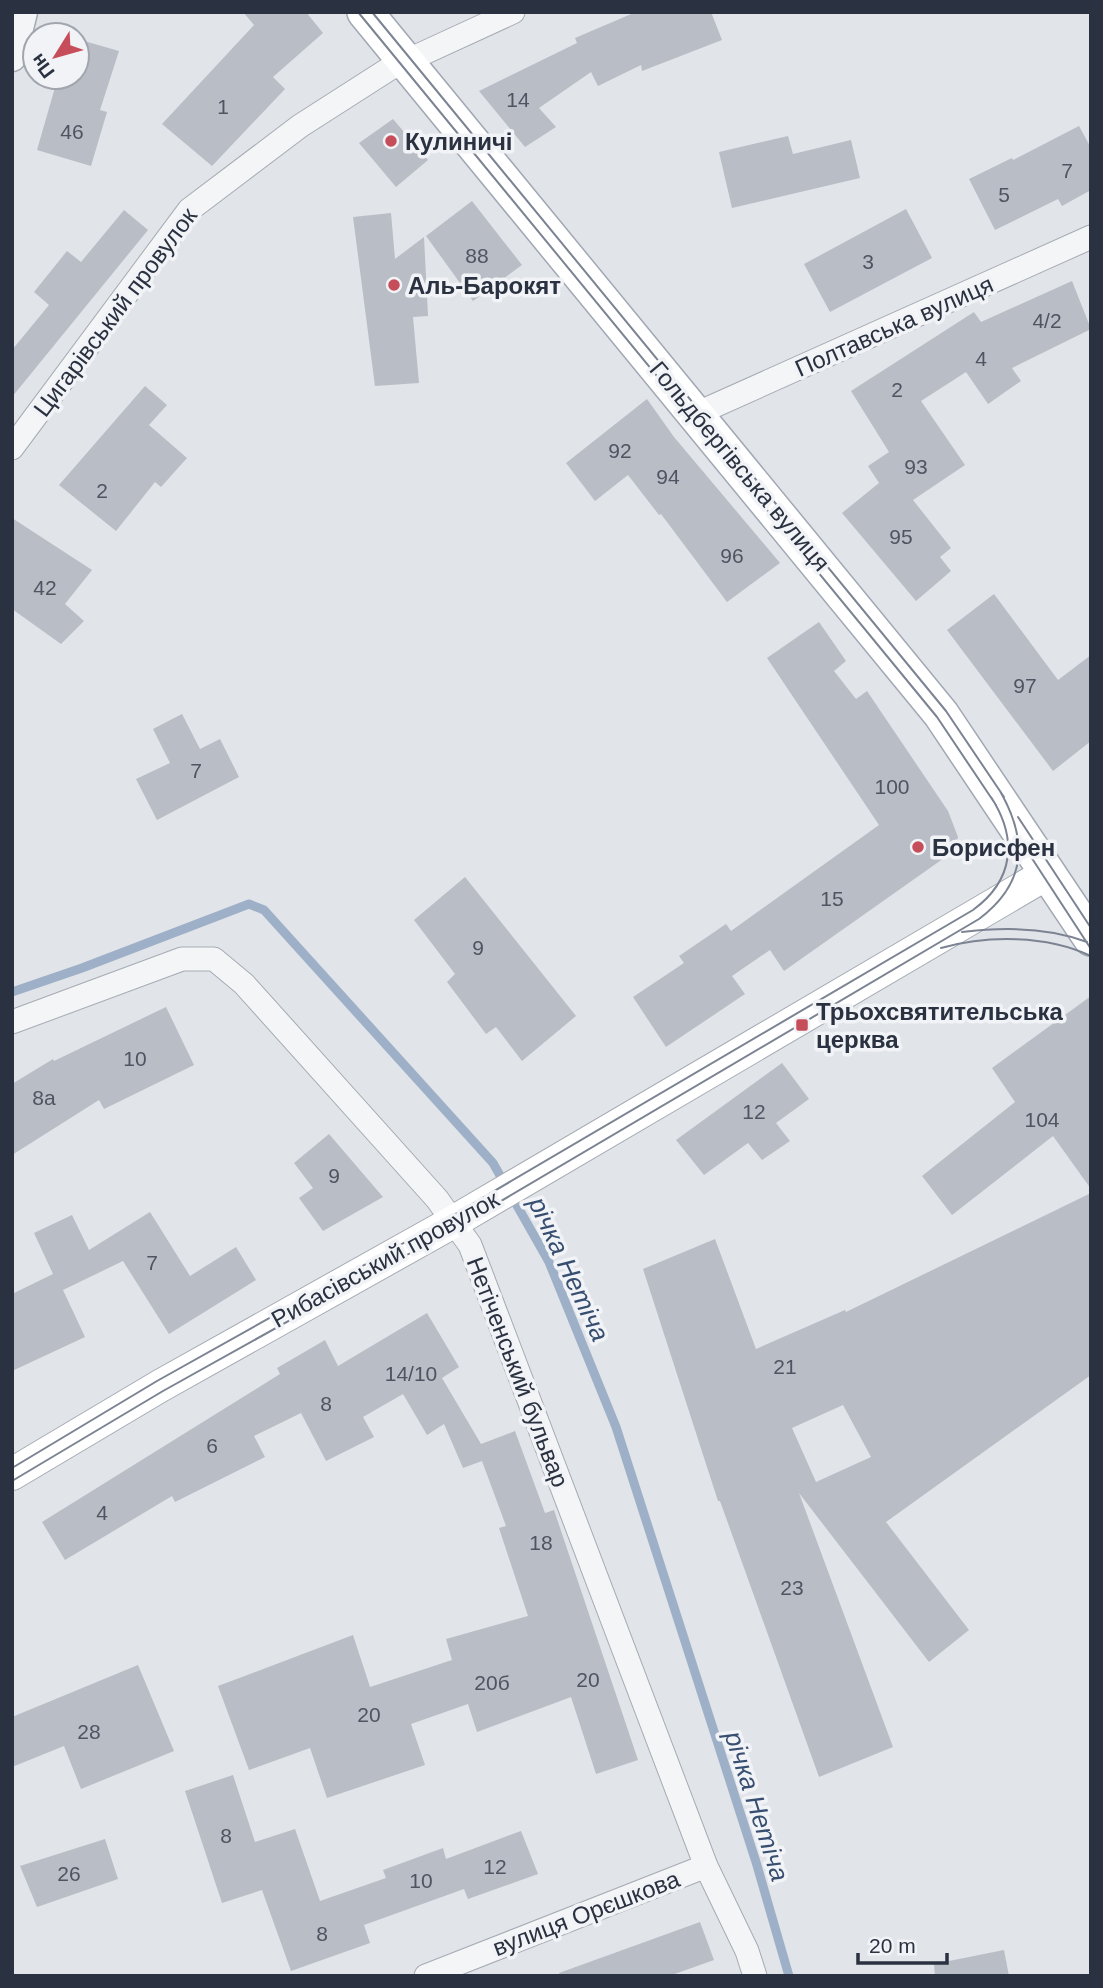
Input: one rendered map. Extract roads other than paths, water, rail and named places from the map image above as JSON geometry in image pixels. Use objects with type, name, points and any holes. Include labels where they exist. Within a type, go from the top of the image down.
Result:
[{"type":"main road","name":"Гольдбергівська вулиця","points":[[365,12],[942,714],[1091,938]]},
{"type":"main road","name":"Рибасівський провулок","points":[[12,1474],[160,1386],[453,1222],[1048,873]]},
{"type":"street","points":[[12,57],[23,12]]},
{"type":"street","name":"Цигарівський провулок","points":[[12,448],[189,210],[300,126],[379,75],[513,12]]},
{"type":"street","name":"Полтавська вулиця","points":[[696,414],[1091,237]]},
{"type":"street","name":"Нетіченський бульвар","points":[[12,1022],[182,959],[214,959],[244,985],[437,1199],[470,1245],[706,1866],[747,1951],[755,1976]]},
{"type":"street","name":"вулиця Орєшкова","points":[[426,1976],[706,1866]]},
{"type":"waterway","name":"річка Нетіча","points":[[12,992],[249,904],[264,910],[493,1163],[549,1262],[616,1427],[756,1862],[789,1976]]},
{"type":"tram line","points":[[358,12],[937,717],[996,805]]},
{"type":"tram line","points":[[372,12],[946,711],[1004,797]]},
{"type":"tram line","points":[[12,1481],[163,1391],[457,1227],[979,919],[1006,891],[1018,860],[1015,827],[1000,791]]},
{"type":"tram line","points":[[12,1468],[157,1381],[450,1217],[973,910],[997,886],[1007,858],[1005,828],[991,797]]},
{"type":"tram line","points":[[1018,817],[1091,928]]},
{"type":"tram line","points":[[1020,840],[1091,949]]},
{"type":"tram line","points":[[962,932],[993,929],[1041,931],[1087,942]]},
{"type":"tram line","points":[[941,948],[978,941],[1017,939],[1055,944],[1091,956]]},
{"type":"place","name":"Кулиничі","points":[[391,141]]},
{"type":"place","name":"Аль-Барокят","points":[[394,285]]},
{"type":"place","name":"Борисфен","points":[[918,847]]},
{"type":"place","name":"Трьохсвятительська церква","points":[[802,1025]]}]
